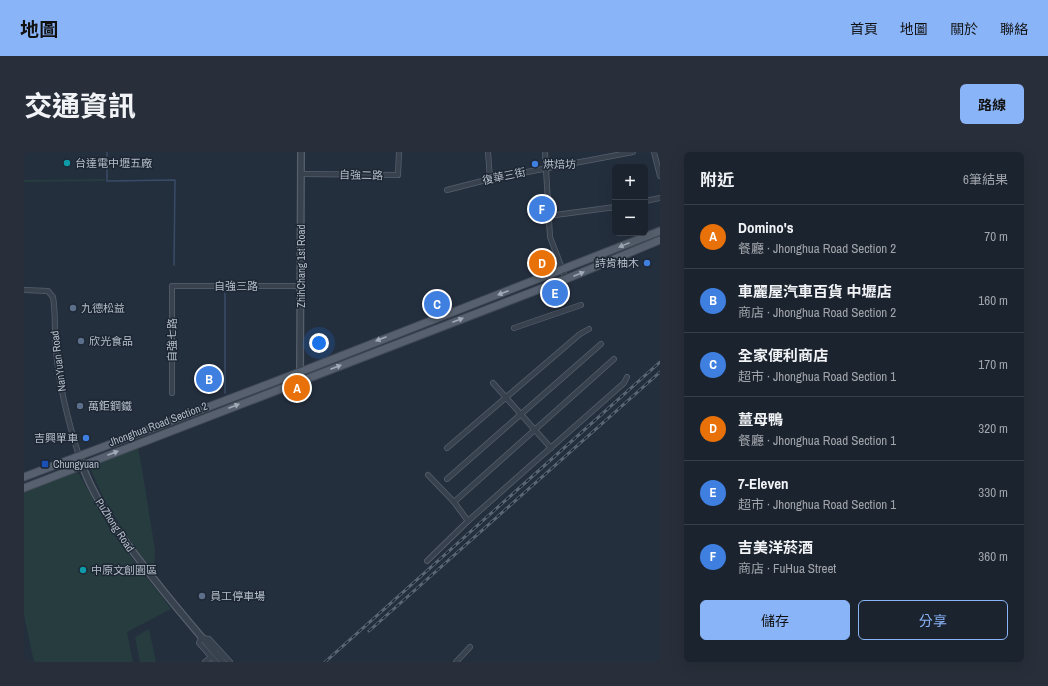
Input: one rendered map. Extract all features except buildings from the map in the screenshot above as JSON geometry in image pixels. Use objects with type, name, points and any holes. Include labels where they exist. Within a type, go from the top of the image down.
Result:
[{"type":"main road","name":"Jhonghua Road Section 2","points":[[24,477],[300,372],[660,231]]},
{"type":"main road","name":"Jhonghua Road Section 2","points":[[24,488],[566,279],[660,240]]},
{"type":"street","name":"ZhihChang 1st Road","points":[[300,381],[301,152]]},
{"type":"street","name":"自強二路","points":[[301,174],[398,176],[398,152]]},
{"type":"street","points":[[488,152],[490,179]]},
{"type":"street","points":[[545,152],[550,237],[566,279]]},
{"type":"street","name":"復華三街","points":[[448,190],[490,179],[607,154],[633,152]]},
{"type":"street","points":[[654,152],[660,176]]},
{"type":"street","points":[[648,200],[660,198]]},
{"type":"street","points":[[548,216],[612,207]]},
{"type":"street","name":"自強三路","points":[[172,286],[301,286]]},
{"type":"street","name":"自強七路","points":[[172,286],[172,393]]},
{"type":"street","name":"NanYuan Road","points":[[24,290],[48,291],[53,297],[54,334],[59,378],[64,406],[79,456]]},
{"type":"street","points":[[514,328],[581,305]]},
{"type":"street","points":[[447,448],[580,334],[589,329]]},
{"type":"street","points":[[447,479],[601,344]]},
{"type":"street","points":[[454,502],[534,429],[614,360]]},
{"type":"street","points":[[427,560],[468,521],[624,383],[627,377]]},
{"type":"street","points":[[493,383],[551,448]]},
{"type":"street","name":"PuZhong Road","points":[[79,456],[93,489],[108,516],[127,544],[223,662]]},
{"type":"street","points":[[428,475],[454,502],[468,521]]},
{"type":"street","points":[[216,662],[199,643],[202,638],[209,639],[230,662]]},
{"type":"street","points":[[456,662],[470,647]]},
{"type":"street","points":[[205,662],[211,657]]},
{"type":"green space","points":[[105,179],[105,181],[24,182],[24,180]]},
{"type":"green space","points":[[138,448],[155,550],[154,573],[129,539],[104,499],[91,470],[93,466]]},
{"type":"green space","name":"中原文創園區","points":[[75,472],[79,474],[111,531],[171,609],[127,632],[133,662],[34,662],[24,615],[24,491]]},
{"type":"green space","points":[[149,629],[156,662],[140,662],[135,637]]},
{"type":"waterway","points":[[107,152],[107,181],[175,180],[174,265]]},
{"type":"waterway","points":[[225,293],[225,393]]},
{"type":"railway","points":[[325,662],[660,362]]},
{"type":"railway","points":[[369,631],[660,372]]},
{"type":"place","name":"台達電中壢五廠","points":[[67,163]]},
{"type":"place","name":"烘焙坊","points":[[535,164]]},
{"type":"place","name":"吉美洋菸酒","points":[[542,209]]},
{"type":"place","name":"薑母鴨","points":[[542,263]]},
{"type":"place","name":"詩肯柚木","points":[[647,263]]},
{"type":"place","name":"7-Eleven","points":[[555,293]]},
{"type":"place","name":"全家便利商店","points":[[437,304]]},
{"type":"place","name":"九德松益","points":[[73,308]]},
{"type":"place","name":"欣光食品","points":[[81,341]]},
{"type":"place","name":"車麗屋汽車百貨 中壢店","points":[[209,379]]},
{"type":"place","name":"Domino's","points":[[297,388]]},
{"type":"place","name":"萬鉅鋼鐵","points":[[80,406]]},
{"type":"place","name":"吉興單車","points":[[86,438]]},
{"type":"place","name":"Chungyuan","points":[[45,464]]},
{"type":"place","name":"中原文創園區","points":[[83,570]]},
{"type":"place","name":"員工停車場","points":[[202,596]]}]
